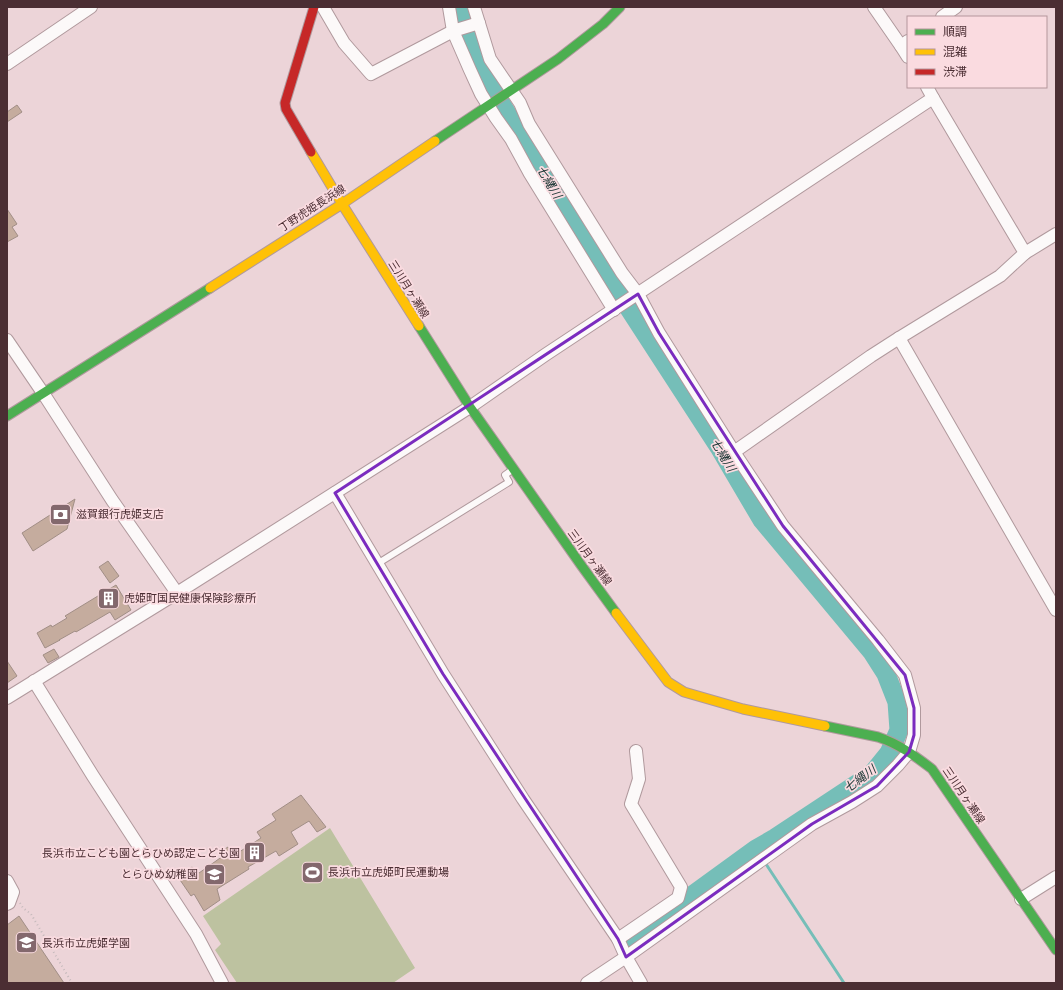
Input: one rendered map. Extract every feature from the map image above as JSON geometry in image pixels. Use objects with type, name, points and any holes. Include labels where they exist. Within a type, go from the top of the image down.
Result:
[{"type":"main road","name":"三川月ヶ瀬線","points":[[314,7],[285,103],[286,110],[342,204],[470,407],[581,565],[668,682],[684,692],[743,709],[878,737],[888,740],[905,749],[932,769],[1056,950]]},
{"type":"main road","name":"丁野虎姫長浜線","points":[[7,416],[342,204],[558,59],[603,24],[620,7]]},
{"type":"street","points":[[7,64],[91,7]]},
{"type":"street","points":[[323,7],[344,43],[371,74],[453,31],[479,23]]},
{"type":"street","points":[[449,7],[453,31],[481,94],[511,139],[529,172],[614,310]]},
{"type":"street","points":[[474,7],[490,59],[510,91],[520,103],[529,124],[622,273],[638,294],[659,333],[734,452],[783,526],[878,640],[904,674],[914,708],[914,735],[905,749],[898,765],[877,786],[812,824],[626,957],[587,983]]},
{"type":"street","points":[[874,7],[904,44],[907,54]]},
{"type":"street","points":[[943,16],[956,7]]},
{"type":"street","points":[[928,88],[1025,253]]},
{"type":"street","points":[[7,698],[177,593],[470,407],[545,355],[933,98]]},
{"type":"street","points":[[734,452],[871,356],[1000,276],[1025,253],[1056,234]]},
{"type":"street","points":[[899,338],[1056,610]]},
{"type":"street","points":[[7,340],[112,500],[177,593]]},
{"type":"street","points":[[335,493],[443,674],[518,792],[618,940],[641,983]]},
{"type":"street","points":[[34,681],[93,776],[196,934],[208,967],[222,983]]},
{"type":"street","points":[[618,940],[678,898],[681,887],[631,804],[639,779],[636,751]]},
{"type":"street","points":[[1021,899],[1056,878]]},
{"type":"street","points":[[7,904],[9,902],[10,887]]},
{"type":"lane","points":[[377,564],[509,482],[505,475],[514,470]]},
{"type":"path","points":[[10,887],[23,908],[32,914],[72,983]]},
{"type":"highlighted area","points":[[638,294],[659,333],[783,526],[905,675],[914,708],[914,735],[909,752],[877,786],[812,824],[626,957],[618,939],[443,674],[335,493]]},
{"type":"green space","name":"長浜市立虎姫町民運動場","points":[[330,828],[415,968],[393,983],[237,983],[215,950],[221,944],[203,916]]},
{"type":"building","points":[[17,105],[22,112],[7,122],[7,112]]},
{"type":"building","points":[[7,209],[17,224],[12,227],[18,236],[7,242]]},
{"type":"building","name":"滋賀銀行虎姫支店","points":[[75,499],[67,529],[33,551],[22,533]]},
{"type":"building","points":[[108,561],[119,576],[110,583],[99,567]]},
{"type":"building","name":"虎姫町国民健康保険診療所","points":[[116,585],[131,610],[115,620],[110,612],[45,648],[37,633],[51,625],[52,627],[67,618],[65,616]]},
{"type":"building","points":[[54,649],[59,657],[48,663],[43,655]]},
{"type":"building","points":[[7,661],[17,676],[7,683]]},
{"type":"building","name":"長浜市立こども園とらひめ認定こども園","points":[[301,795],[326,827],[317,832],[309,821],[291,832],[298,844],[279,856],[276,851],[248,867],[249,869],[217,889],[220,900],[204,911],[194,894],[191,896],[178,877],[192,867],[199,873],[223,856],[220,852],[228,847],[233,856],[261,838],[257,832],[276,820],[272,814]]},
{"type":"building","name":"長浜市立虎姫学園","points":[[19,916],[64,983],[7,983],[7,925]]},
{"type":"waterway","name":"七縄川","points":[[460,7],[473,49],[484,76],[582,236],[719,447],[762,520],[872,652],[886,674],[897,702],[899,730],[889,753],[872,774],[756,849],[628,942]]},
{"type":"waterway","name":"七縄川","points":[[756,849],[761,856]]},
{"type":"waterway","name":"七縄川","points":[[764,861],[844,983]]},
{"type":"traffic: fast","points":[[435,141],[558,59],[603,24],[620,7]]},
{"type":"traffic: fast","points":[[7,416],[210,288]]},
{"type":"traffic: fast","points":[[419,326],[470,407],[616,613]]},
{"type":"traffic: fast","points":[[825,726],[886,740],[906,751],[932,769],[1056,950]]},
{"type":"traffic: slow","points":[[210,288],[342,204],[435,141]]},
{"type":"traffic: slow","points":[[311,152],[419,326]]},
{"type":"traffic: slow","points":[[616,613],[668,682],[684,692],[743,709],[825,726]]},
{"type":"traffic: jam","points":[[311,152],[286,109],[285,103],[314,7]]},
{"type":"place","name":"滋賀銀行虎姫支店","points":[[61,514]]},
{"type":"place","name":"虎姫町国民健康保険診療所","points":[[109,598]]},
{"type":"place","name":"長浜市立こども園とらひめ認定こども園","points":[[255,853]]},
{"type":"place","name":"長浜市立虎姫町民運動場","points":[[312,872]]},
{"type":"place","name":"とらひめ幼稚園","points":[[214,874]]},
{"type":"place","name":"長浜市立虎姫学園","points":[[26,943]]}]
